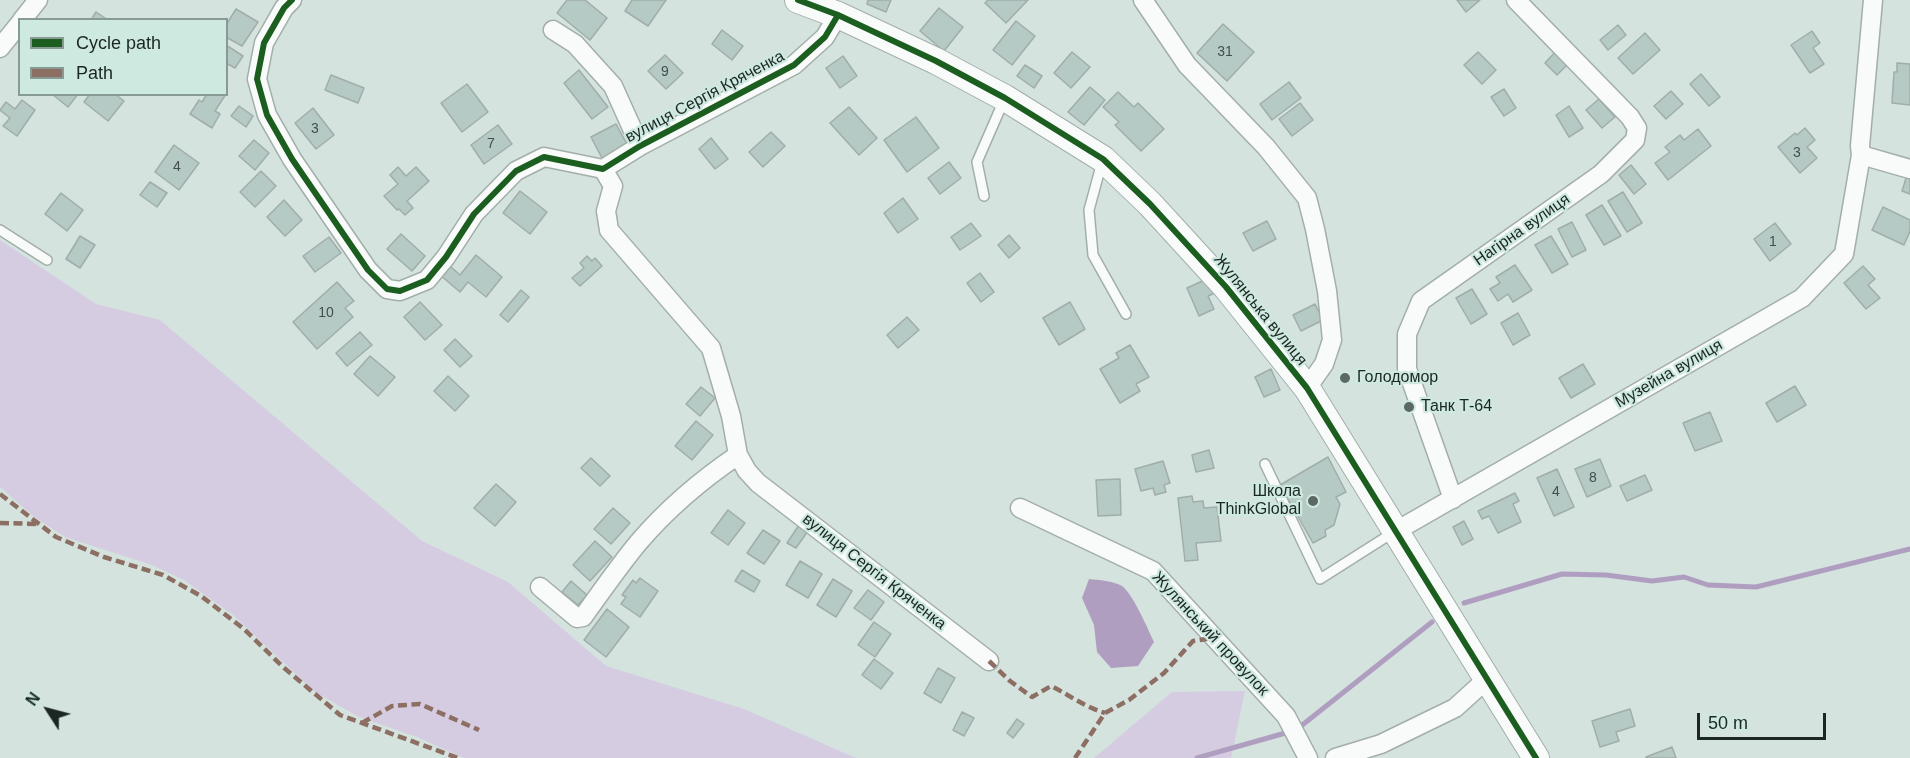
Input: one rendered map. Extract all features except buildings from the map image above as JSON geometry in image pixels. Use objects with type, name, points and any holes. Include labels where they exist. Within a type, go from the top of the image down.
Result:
[{"type":"street","points":[[24,18],[38,0]]},
{"type":"street","points":[[292,0],[264,43],[257,79],[267,115],[292,159],[368,270],[387,289],[400,291],[427,280],[446,257],[474,214],[516,171],[544,157],[603,169]]},
{"type":"street","name":"Жулянська вулиця","points":[[798,0],[838,15],[936,60],[1005,98],[1103,159],[1150,204],[1226,287],[1306,388],[1536,758]]},
{"type":"street","name":"Жулянська вулиця","points":[[1143,0],[1187,65],[1266,147],[1307,198],[1327,291],[1332,340],[1324,364],[1306,388]]},
{"type":"street","name":"Нагірна вулиця","points":[[1453,499],[1407,369],[1407,334],[1421,301],[1601,174],[1635,140],[1637,128],[1630,117],[1516,0]]},
{"type":"street","name":"Музейна вулиця","points":[[1396,531],[1802,298],[1844,254],[1861,155],[1873,0]]},
{"type":"street","name":"вулиця Сергія Кряченка","points":[[838,15],[825,37],[794,65],[640,146],[603,169],[613,186],[606,211],[609,230],[711,348],[731,416],[738,455],[747,471],[758,483],[989,661]]},
{"type":"street","points":[[0,48],[18,26]]},
{"type":"street","name":"вулиця Сергія Кряченка","points":[[553,30],[575,44],[613,86],[640,146]]},
{"type":"street","points":[[1861,155],[1910,169]]},
{"type":"street","points":[[540,587],[577,618],[583,617],[638,543],[663,516],[698,485],[738,455]]},
{"type":"street","name":"Жулянський провулок","points":[[1020,508],[1153,571],[1286,716],[1308,758]]},
{"type":"street","points":[[1335,758],[1381,744],[1455,708],[1487,679]]},
{"type":"lane","points":[[984,196],[977,162],[1005,98]]},
{"type":"lane","points":[[1103,159],[1089,210],[1093,255],[1126,314]]},
{"type":"lane","points":[[0,230],[47,260]]},
{"type":"lane","points":[[1265,464],[1320,579],[1396,531]]},
{"type":"shaded area","points":[[0,240],[96,304],[160,320],[422,541],[508,582],[606,666],[744,709],[856,758],[464,758],[417,737],[359,717],[315,692],[233,615],[184,580],[152,565],[65,537],[33,516],[0,487]]},
{"type":"shaded area","points":[[1089,579],[1122,586],[1135,604],[1154,642],[1138,666],[1111,668],[1097,652],[1094,625],[1082,598]]},
{"type":"shaded area","points":[[1245,691],[1231,758],[1094,758],[1172,692]]},
{"type":"waterway","points":[[1464,603],[1562,574],[1606,575],[1652,581],[1684,577],[1708,585],[1756,587],[1910,549]]},
{"type":"waterway","points":[[1301,726],[1432,622]]},
{"type":"waterway","points":[[1197,758],[1289,732]]},
{"type":"marked path","points":[[0,494],[56,537],[104,557],[163,575],[201,596],[244,629],[283,667],[340,715],[458,758]]},
{"type":"marked path","points":[[0,523],[38,524]]},
{"type":"marked path","points":[[1075,758],[1105,713],[1129,700],[1164,673],[1193,641],[1214,638]]},
{"type":"marked path","points":[[989,661],[1010,681],[1032,697],[1051,686],[1105,713]]},
{"type":"marked path","points":[[362,723],[392,706],[420,704],[479,730]]},
{"type":"cycle path","points":[[292,0],[284,8],[264,43],[257,79],[267,115],[292,159],[368,270],[387,289],[400,291],[427,280],[446,257],[474,214],[516,171],[544,157],[603,169],[640,146],[794,65],[825,37],[838,15]]},
{"type":"cycle path","points":[[798,0],[838,15],[936,61],[1005,98],[1103,159],[1150,204],[1226,287],[1307,388],[1536,758]]},
{"type":"place","name":"Голодомор","points":[[1345,378]]},
{"type":"place","name":"Танк Т-64","points":[[1409,407]]},
{"type":"place","name":"Школа ThinkGlobal","points":[[1313,501]]}]
